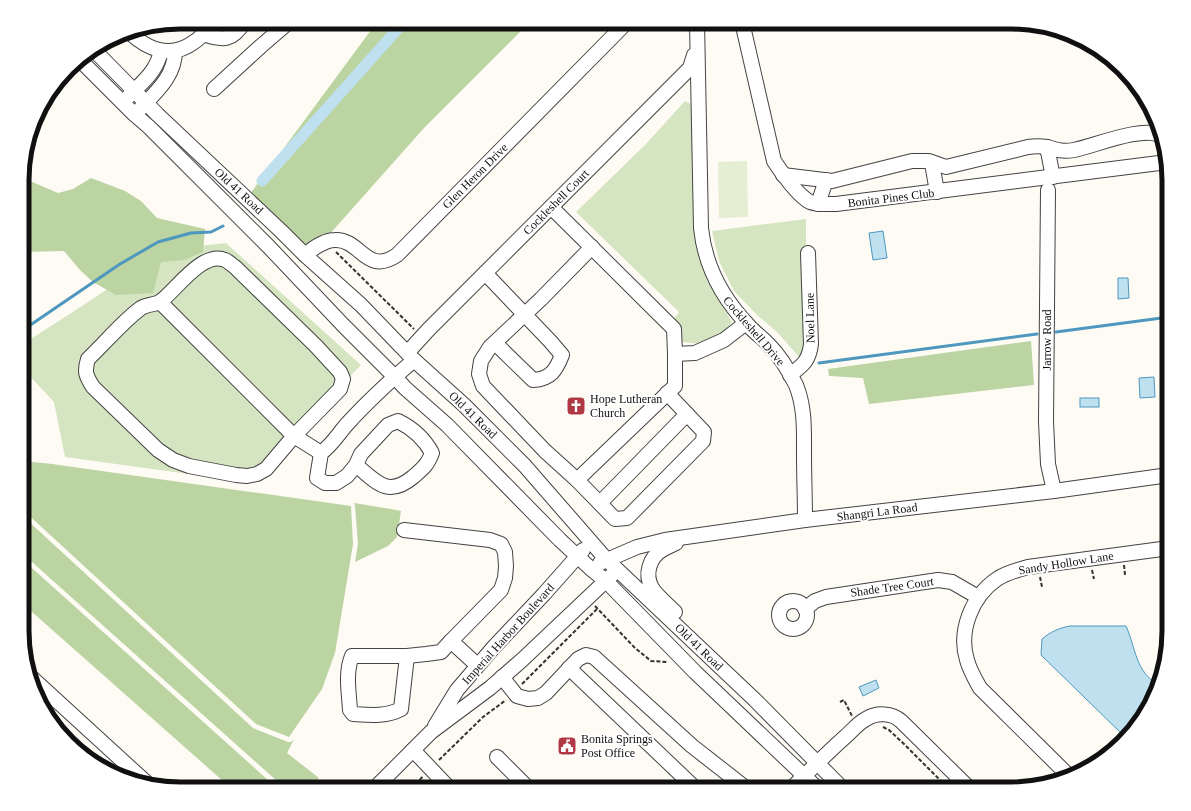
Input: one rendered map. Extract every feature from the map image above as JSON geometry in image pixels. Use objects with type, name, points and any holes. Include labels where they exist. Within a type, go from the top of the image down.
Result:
[{"type":"street","points":[[135,36],[146,46],[161,51],[175,52],[195,42],[208,29]]},
{"type":"street","points":[[203,34],[216,39],[229,38],[240,29]]},
{"type":"street","points":[[214,89],[281,29]]},
{"type":"street","name":"Glen Heron Drive","points":[[305,255],[313,248],[337,240],[346,242],[367,259],[380,262],[389,261],[397,255],[620,29]]},
{"type":"street","name":"Cockleshell Drive","points":[[697,29],[701,228],[703,242],[710,270],[727,301],[746,323],[770,345],[798,390],[802,407],[805,520]]},
{"type":"street","points":[[744,29],[774,161],[783,175],[810,202],[818,204],[826,180]]},
{"type":"street","name":"Cockleshell Court","points":[[321,452],[330,446],[347,424],[395,377],[429,329],[690,68],[696,48]]},
{"type":"street","points":[[123,102],[154,70],[161,51]]},
{"type":"street","points":[[134,114],[169,75],[175,62],[175,52]]},
{"type":"street","name":"Old 41 Road","points":[[97,53],[305,255],[361,305],[411,356],[464,405],[525,466],[592,541],[606,559],[755,700],[836,782]]},
{"type":"street","name":"Old 41 Road","points":[[83,63],[269,247],[405,388],[447,426],[539,520],[606,581],[695,672],[810,782]]},
{"type":"street","points":[[783,175],[832,181],[912,161],[929,162],[946,167],[1028,147],[1047,147],[1061,152],[1142,132],[1155,133]]},
{"type":"street","name":"Jarrow Road","points":[[1047,147],[1050,183],[1046,422],[1048,464],[1054,491]]},
{"type":"street","points":[[932,163],[937,192]]},
{"type":"street","name":"Bonita Pines Club","points":[[818,204],[836,204],[937,192],[1050,183],[1161,163]]},
{"type":"street","points":[[551,207],[674,329],[675,386],[577,480]]},
{"type":"street","points":[[588,243],[524,314],[490,347],[481,361],[479,374],[483,386],[615,519],[627,518],[703,442],[704,432],[667,393]]},
{"type":"street","name":"Noel Lane","points":[[790,375],[805,363],[810,354],[808,252]]},
{"type":"street","points":[[214,258],[224,259],[235,267],[316,346],[340,372],[343,379],[340,389],[294,436],[266,469],[258,474],[247,476],[236,475],[189,466],[173,460],[158,450],[99,392],[87,378],[86,368],[88,359],[135,313],[144,307],[160,302],[193,270],[214,258]]},
{"type":"street","points":[[485,273],[550,340],[562,355],[557,368],[543,380],[533,380],[494,342]]},
{"type":"street","points":[[160,302],[294,436],[321,452],[317,478],[325,483],[336,483],[348,476],[356,465],[361,454],[388,425],[398,421],[409,426],[427,444],[432,453],[428,464],[406,483],[396,488],[382,485],[356,465]]},
{"type":"street","points":[[675,354],[695,353],[724,340],[746,323]]},
{"type":"street","points":[[600,503],[687,414]]},
{"type":"street","name":"Shangri La Road","points":[[590,568],[606,559],[637,547],[665,540],[805,520],[1054,491],[1162,475]]},
{"type":"street","points":[[404,530],[490,540],[501,544],[505,552],[506,566],[501,590],[441,652],[407,656],[352,656],[348,674],[350,710],[353,714],[386,714],[401,709],[407,656]]},
{"type":"street","points":[[691,536],[662,550],[655,556],[648,569],[649,580],[652,588],[738,672],[755,700]]},
{"type":"street","name":"Imperial Harbor Boulevard","points":[[431,732],[457,690],[477,665],[592,541]]},
{"type":"street","name":"Sandy Hollow Lane","points":[[1064,773],[980,688],[966,659],[964,645],[968,618],[978,597],[996,579],[1023,568],[1162,549]]},
{"type":"street","name":"Imperial Harbor Boulevard","points":[[381,782],[431,732],[502,677],[617,570]]},
{"type":"street","name":"Shade Tree Court","points":[[805,609],[815,601],[826,597],[938,580],[952,582],[978,597]]},
{"type":"street","points":[[451,641],[477,665]]},
{"type":"street","points":[[502,677],[517,696],[528,699],[538,698],[546,693],[578,659],[586,655],[594,657],[692,746],[738,782]]},
{"type":"street","points":[[569,668],[689,782]]},
{"type":"street","points":[[38,684],[140,777]]},
{"type":"street","points":[[798,782],[817,762],[864,720],[879,715],[896,717],[963,782]]},
{"type":"street","points":[[413,750],[443,782]]},
{"type":"street","points":[[497,757],[522,782]]},
{"type":"path","points":[[327,243],[416,332]]},
{"type":"path","points":[[594,605],[635,648],[651,661],[666,661],[672,664]]},
{"type":"path","points":[[522,684],[597,609]]},
{"type":"path","points":[[435,763],[483,717],[510,697]]},
{"type":"path","points":[[840,702],[844,700],[854,721]]},
{"type":"path","points":[[880,726],[889,730],[942,782]]},
{"type":"path","points":[[418,782],[424,774]]},
{"type":"green space","points":[[372,29],[523,29],[424,128],[312,254],[250,194]]},
{"type":"green space","points":[[685,101],[691,104],[696,245],[707,281],[732,322],[722,335],[700,344],[682,342],[679,325],[674,319],[679,312],[576,212],[646,144]]},
{"type":"green space","points":[[747,161],[748,217],[719,218],[718,162]]},
{"type":"green space","points":[[91,178],[125,191],[141,201],[157,218],[205,229],[203,252],[184,260],[161,262],[153,293],[116,295],[93,282],[80,270],[64,251],[29,252],[29,181],[58,193],[73,189]]},
{"type":"green space","points":[[806,219],[806,353],[801,359],[777,332],[757,315],[734,291],[719,261],[712,231]]},
{"type":"green space","points":[[226,243],[361,365],[247,482],[65,457],[54,402],[29,375],[29,340],[130,274],[180,248]]},
{"type":"green space","points":[[1031,341],[1034,385],[869,404],[863,378],[829,376],[828,369]]},
{"type":"green space","points":[[29,462],[351,506],[353,544],[335,653],[322,689],[289,737],[256,724],[29,516]]},
{"type":"green space","points":[[354,503],[401,511],[397,537],[388,546],[355,562],[358,544]]},
{"type":"green space","points":[[29,522],[253,728],[288,742],[291,742],[294,739],[287,753],[319,778],[316,782],[278,782],[29,559]]},
{"type":"green space","points":[[29,565],[270,782],[224,782],[29,609]]},
{"type":"green space","points":[[634,780],[642,782],[631,782]]},
{"type":"water","points":[[883,231],[887,258],[873,260],[869,233]]},
{"type":"water","points":[[1118,278],[1128,278],[1129,298],[1118,299]]},
{"type":"water","points":[[1154,377],[1155,397],[1140,398],[1139,378]]},
{"type":"water","points":[[1080,398],[1099,398],[1099,407],[1080,407]]},
{"type":"water","points":[[1070,626],[1126,626],[1137,659],[1145,673],[1153,682],[1142,707],[1122,734],[1041,655],[1042,639],[1048,634]]},
{"type":"water","points":[[876,680],[879,688],[863,696],[859,687]]},
{"type":"waterway","points":[[262,181],[398,29]]},
{"type":"waterway","points":[[29,326],[120,264],[158,242],[191,233],[211,232],[223,226]]},
{"type":"waterway","points":[[1056,332],[1162,318]]},
{"type":"waterway","points":[[819,363],[1037,334]]},
{"type":"place","name":"Hope Lutheran Church","points":[[576,406]]},
{"type":"place","name":"Bonita Springs Post Office","points":[[567,746]]}]
